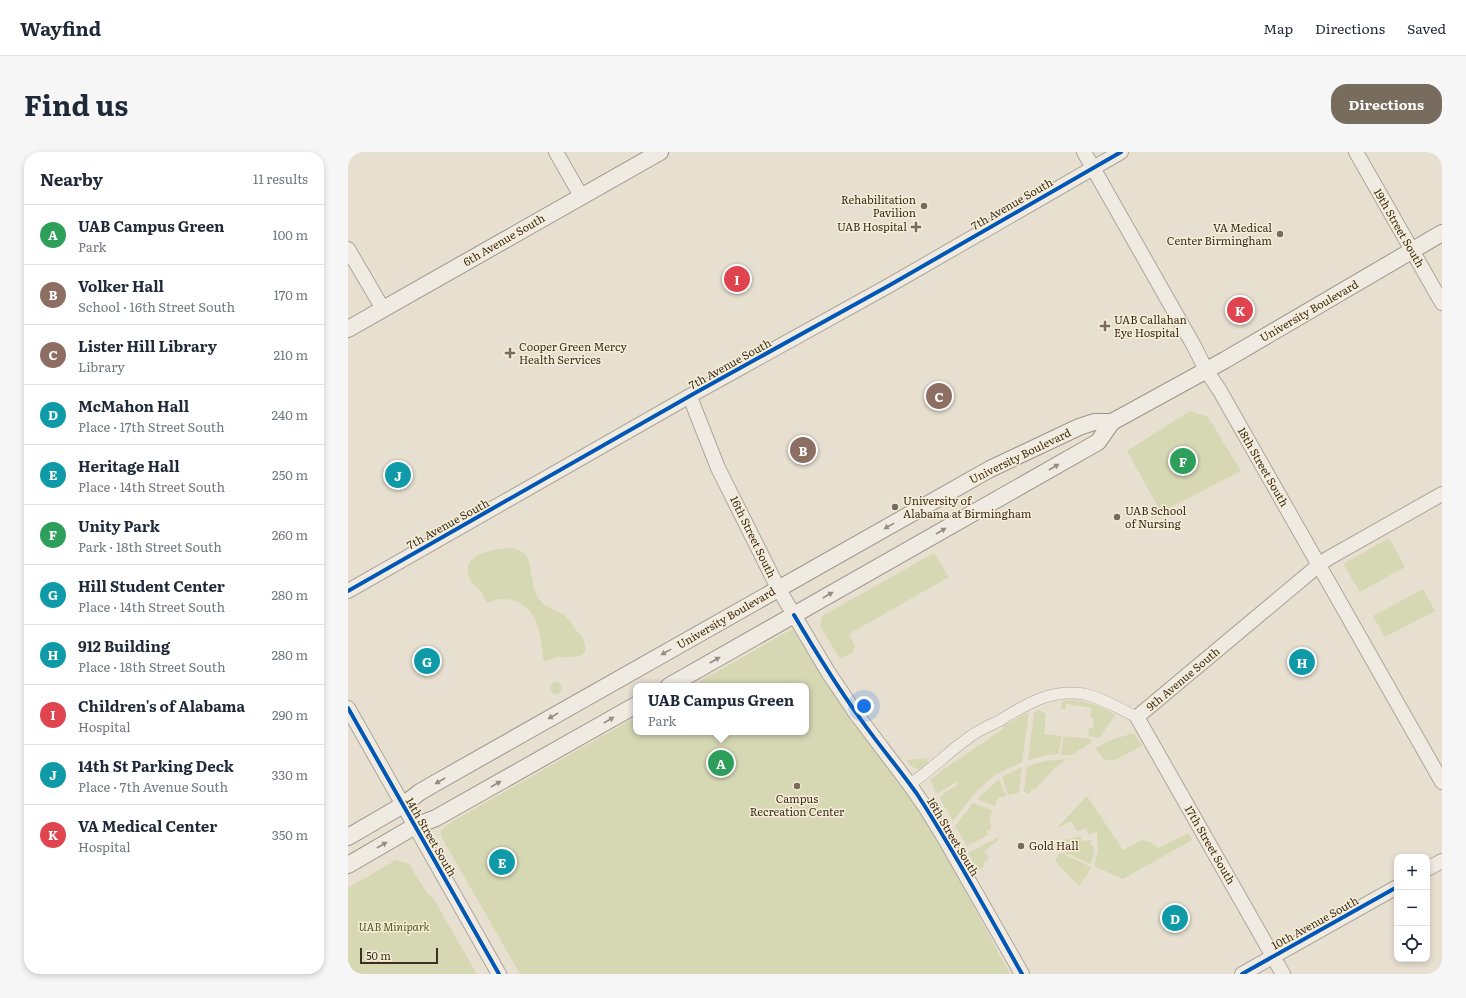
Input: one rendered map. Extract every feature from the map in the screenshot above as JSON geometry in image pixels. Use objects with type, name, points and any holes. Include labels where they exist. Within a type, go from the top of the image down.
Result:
[{"type":"main road","name":"6th Avenue South","points":[[348,329],[660,152]]},
{"type":"main road","name":"University Boulevard","points":[[674,683],[1098,442],[1112,422],[1226,360],[1442,233]]},
{"type":"main road","name":"University Boulevard","points":[[348,837],[403,805],[432,785],[990,469],[1079,427],[1094,422],[1112,422]]},
{"type":"main road","points":[[348,865],[415,826],[436,818],[633,707]]},
{"type":"street","points":[[556,152],[581,196]]},
{"type":"street","name":"18th Street South","points":[[1084,152],[1194,346],[1206,370],[1220,390],[1442,782]]},
{"type":"street","name":"7th Avenue South","points":[[348,591],[1121,152]]},
{"type":"street","name":"19th Street South","points":[[1356,152],[1442,303]]},
{"type":"street","points":[[348,249],[383,309]]},
{"type":"street","name":"16th Street South","points":[[690,397],[718,468],[778,588],[828,672],[857,715],[910,784],[945,839],[1022,974]]},
{"type":"street","name":"9th Avenue South","points":[[910,784],[968,738],[1041,698],[1064,693],[1084,694],[1106,701],[1137,717],[1319,565],[1442,494]]},
{"type":"street","name":"14th Street South","points":[[348,708],[499,974]]},
{"type":"street","name":"17th Street South","points":[[1137,717],[1283,974]]},
{"type":"street","points":[[1430,867],[1442,861]]},
{"type":"street","name":"10th Avenue South","points":[[1242,974],[1394,889]]},
{"type":"green space","points":[[1190,411],[1208,417],[1241,471],[1161,512],[1127,451]]},
{"type":"green space","points":[[1389,538],[1405,567],[1360,592],[1343,564]]},
{"type":"green space","points":[[509,548],[518,550],[525,554],[530,567],[535,592],[541,602],[564,615],[582,636],[585,649],[582,655],[557,658],[544,662],[538,628],[531,613],[517,602],[509,600],[498,599],[487,603],[479,589],[470,580],[468,569],[469,563],[474,558],[487,552]]},
{"type":"green space","points":[[934,553],[949,577],[849,634],[855,646],[853,652],[840,659],[820,626],[822,616]]},
{"type":"green space","points":[[1423,589],[1435,611],[1385,637],[1373,616]]},
{"type":"green space","points":[[794,628],[845,705],[930,825],[1010,974],[520,974],[441,836],[441,830],[453,821],[633,719],[633,735],[809,735],[809,683],[696,683]]},
{"type":"green space","points":[[554,682],[558,682],[562,688],[558,694],[554,694],[550,690],[550,686]]},
{"type":"green space","points":[[1066,700],[1092,704],[1104,708],[1115,715],[1099,738],[1088,736],[1089,728],[1093,728],[1094,718],[1090,717],[1092,708],[1066,704],[1065,709],[1061,709],[1061,703]]},
{"type":"green space","points":[[1039,710],[1046,714],[1044,734],[1062,736],[1058,754],[1028,760],[1034,713]]},
{"type":"green space","points":[[1029,712],[1022,762],[993,776],[975,793],[953,821],[939,797],[957,785],[956,782],[937,794],[930,780],[1003,729],[1005,725]]},
{"type":"green space","points":[[1134,733],[1142,746],[1113,761],[1104,759],[1095,748],[1114,739]]},
{"type":"green space","points":[[1063,736],[1091,739],[1092,742],[1072,755],[1061,755]]},
{"type":"green space","points":[[929,758],[927,763],[919,770],[911,766],[906,760]]},
{"type":"green space","points":[[1067,759],[1055,768],[1034,790],[1032,789],[1029,794],[1024,792],[1027,766],[1045,761]]},
{"type":"green space","points":[[1022,767],[1018,793],[1008,795],[1002,777]]},
{"type":"green space","points":[[999,779],[1006,796],[1002,796],[995,802],[996,804],[994,806],[977,799]]},
{"type":"green space","points":[[1087,796],[1123,850],[1142,840],[1150,842],[1158,848],[1189,833],[1192,840],[1123,879],[1094,866],[1098,851],[1097,832],[1088,834],[1086,828],[1077,831],[1071,821],[1057,828]]},
{"type":"green space","points":[[973,803],[992,810],[990,820],[991,829],[986,831],[988,835],[967,846],[955,826]]},
{"type":"green space","points":[[1081,836],[1081,841],[1091,840],[1091,845],[1094,846],[1091,864],[1061,851],[1061,841]]},
{"type":"green space","points":[[997,837],[999,839],[984,852],[989,858],[983,863],[985,866],[978,870],[968,853],[991,841],[992,842]]},
{"type":"green space","points":[[1060,852],[1091,867],[1079,886],[1055,861]]},
{"type":"green space","name":"UAB Minipark","points":[[396,860],[409,864],[427,893],[433,898],[477,974],[348,974],[348,888]]},
{"type":"cycle path","points":[[348,591],[695,393],[890,285],[1121,152]]},
{"type":"cycle path","points":[[794,615],[824,665],[849,702],[872,735],[910,784],[945,838],[1022,974]]},
{"type":"cycle path","points":[[348,708],[499,974]]},
{"type":"cycle path","points":[[1242,974],[1394,889]]},
{"type":"place","name":"Rehabilitation Pavilion","points":[[924,206]]},
{"type":"place","name":"UAB Hospital","points":[[916,227]]},
{"type":"place","name":"VA Medical Center Birmingham","points":[[1280,234]]},
{"type":"place","name":"Children's of Alabama","points":[[737,279]]},
{"type":"place","name":"VA Medical Center","points":[[1240,310]]},
{"type":"place","name":"UAB Callahan Eye Hospital","points":[[1105,326]]},
{"type":"place","name":"Cooper Green Mercy Health Services","points":[[510,353]]},
{"type":"place","name":"Lister Hill Library","points":[[939,396]]},
{"type":"place","name":"Volker Hall","points":[[803,450]]},
{"type":"place","name":"Unity Park","points":[[1183,461]]},
{"type":"place","name":"14th St Parking Deck","points":[[398,475]]},
{"type":"place","name":"University of Alabama at Birmingham","points":[[895,507]]},
{"type":"place","name":"UAB School of Nursing","points":[[1117,517]]},
{"type":"place","name":"Hill Student Center","points":[[427,661]]},
{"type":"place","name":"912 Building","points":[[1302,662]]},
{"type":"place","name":"UAB Campus Green","points":[[721,763]]},
{"type":"place","name":"Campus Recreation Center","points":[[797,786]]},
{"type":"place","name":"Gold Hall","points":[[1021,846]]},
{"type":"place","name":"Heritage Hall","points":[[502,862]]},
{"type":"place","name":"McMahon Hall","points":[[1175,918]]}]
